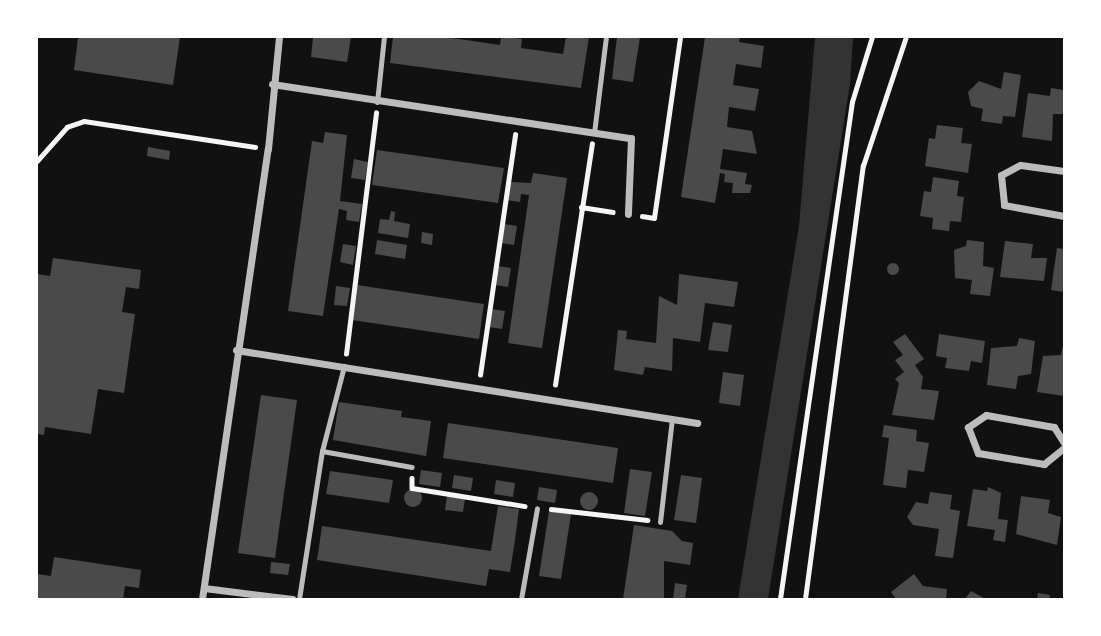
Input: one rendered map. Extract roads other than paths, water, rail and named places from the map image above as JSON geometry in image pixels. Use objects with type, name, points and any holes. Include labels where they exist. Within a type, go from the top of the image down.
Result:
[{"type":"street","points":[[202,599],[236,350],[268,149],[272,84],[279,37]]},
{"type":"street","points":[[272,84],[377,102],[631,138],[628,214]]},
{"type":"street","points":[[1064,171],[1020,164],[1001,174],[1004,205],[1064,216]]},
{"type":"street","points":[[236,350],[697,423]]},
{"type":"street","points":[[1064,443],[1054,427],[986,415],[968,427],[978,453],[1044,464],[1064,448]]},
{"type":"street","points":[[204,588],[292,599]]},
{"type":"lane","points":[[377,102],[384,37]]},
{"type":"lane","points":[[594,133],[606,37]]},
{"type":"lane","points":[[299,599],[322,452],[344,365]]},
{"type":"lane","points":[[660,522],[672,419]]},
{"type":"lane","points":[[322,452],[412,467]]},
{"type":"lane","points":[[522,599],[537,508]]}]
